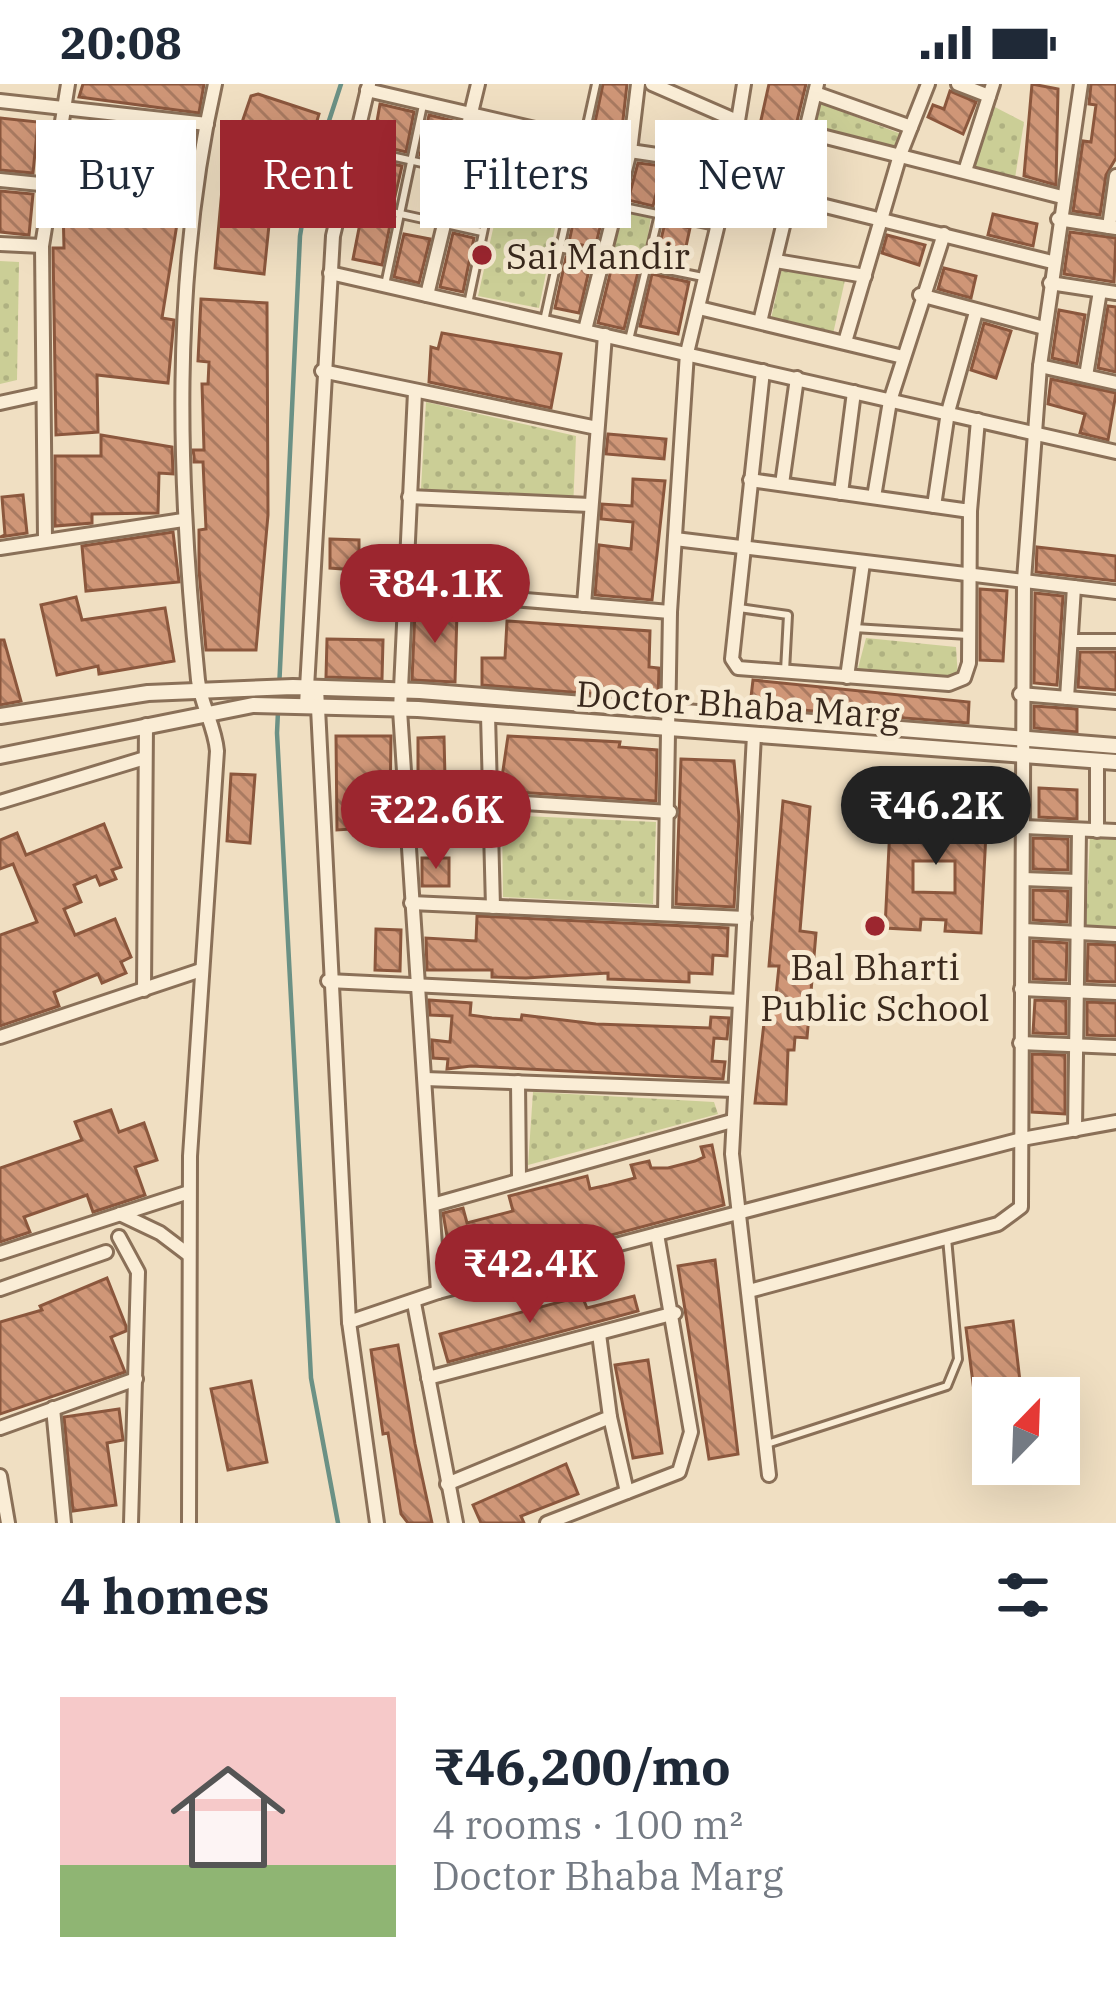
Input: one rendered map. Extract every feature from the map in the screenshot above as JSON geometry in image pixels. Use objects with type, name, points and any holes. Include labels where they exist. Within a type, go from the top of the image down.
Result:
[{"type":"street","points":[[2,84],[0,98],[207,124]]},
{"type":"street","points":[[59,120],[68,84]]},
{"type":"street","points":[[189,1523],[189,1192],[217,751],[199,688],[183,520],[184,326],[215,84]]},
{"type":"street","points":[[468,120],[478,84]]},
{"type":"street","points":[[631,143],[638,84]]},
{"type":"street","points":[[652,84],[678,90],[735,120]]},
{"type":"street","points":[[737,120],[744,84]]},
{"type":"street","points":[[845,342],[900,155],[928,84]]},
{"type":"street","points":[[958,84],[991,90],[965,172]]},
{"type":"street","points":[[749,1291],[998,1224],[1022,1207],[1020,694],[1024,580],[1032,433],[1044,328],[1081,84]]},
{"type":"street","points":[[359,120],[368,87],[503,120]]},
{"type":"street","points":[[809,120],[816,88],[910,127]]},
{"type":"street","points":[[827,137],[1062,197]]},
{"type":"street","points":[[1058,219],[1112,228],[1116,176]]},
{"type":"street","points":[[0,180],[36,183]]},
{"type":"street","points":[[827,206],[1052,262]]},
{"type":"street","points":[[44,228],[41,394],[45,538]]},
{"type":"street","points":[[336,228],[322,371],[305,706],[349,1322],[377,1523]]},
{"type":"street","points":[[427,295],[442,228]]},
{"type":"street","points":[[584,330],[611,228]]},
{"type":"street","points":[[665,914],[670,612],[687,352],[718,228]]},
{"type":"street","points":[[760,322],[782,228]]},
{"type":"street","points":[[874,497],[890,401],[920,296],[944,234]]},
{"type":"street","points":[[0,244],[42,246]]},
{"type":"street","points":[[776,261],[865,276]]},
{"type":"street","points":[[330,273],[1116,450]]},
{"type":"street","points":[[1050,283],[1116,293]]},
{"type":"street","points":[[1085,376],[1100,291]]},
{"type":"street","points":[[920,296],[1044,328]]},
{"type":"street","points":[[699,308],[903,357]]},
{"type":"street","points":[[934,506],[948,412],[976,311]]},
{"type":"street","points":[[584,605],[605,334]]},
{"type":"street","points":[[1040,366],[1116,383]]},
{"type":"street","points":[[763,370],[734,665],[785,673],[958,682],[967,672],[970,511],[978,420]]},
{"type":"street","points":[[322,371],[597,428]]},
{"type":"street","points":[[782,484],[797,378]]},
{"type":"street","points":[[415,392],[400,710],[436,1204],[438,1292]]},
{"type":"street","points":[[841,493],[854,392]]},
{"type":"street","points":[[0,403],[41,394]]},
{"type":"street","points":[[750,480],[970,511]]},
{"type":"street","points":[[409,497],[590,505]]},
{"type":"street","points":[[0,548],[183,520]]},
{"type":"street","points":[[675,539],[1116,592]]},
{"type":"street","points":[[847,677],[863,563]]},
{"type":"street","points":[[1067,698],[1074,587]]},
{"type":"street","points":[[404,590],[670,612]]},
{"type":"street","points":[[1071,641],[1116,641]]},
{"type":"street","name":"Doctor Bhaba Marg","points":[[0,716],[69,702],[199,688],[305,688],[1116,746]]},
{"type":"street","points":[[1020,694],[1116,703]]},
{"type":"street","name":"Doctor Bhaba Marg","points":[[0,757],[253,705],[488,715],[1116,763]]},
{"type":"street","points":[[488,715],[493,907]]},
{"type":"street","points":[[144,990],[146,725]]},
{"type":"street","points":[[754,735],[732,1120],[769,1474]]},
{"type":"street","points":[[0,802],[146,758]]},
{"type":"street","points":[[1096,761],[1097,831]]},
{"type":"street","points":[[490,801],[670,812]]},
{"type":"street","points":[[1024,827],[1116,831]]},
{"type":"street","points":[[1075,1130],[1078,830]]},
{"type":"street","points":[[1023,879],[1078,881]]},
{"type":"street","points":[[411,903],[745,918]]},
{"type":"street","points":[[1023,930],[1116,935]]},
{"type":"street","points":[[0,1037],[201,970]]},
{"type":"street","points":[[328,981],[740,1001]]},
{"type":"street","points":[[1021,989],[1116,993]]},
{"type":"street","points":[[1020,1043],[1116,1047]]},
{"type":"street","points":[[425,1079],[734,1090]]},
{"type":"street","points":[[518,1082],[519,1178]]},
{"type":"street","points":[[436,1204],[732,1120]]},
{"type":"street","points":[[349,1322],[438,1292],[657,1234],[1022,1139],[1116,1121]]},
{"type":"street","points":[[0,1253],[189,1192]]},
{"type":"street","points":[[118,1214],[146,1225],[189,1255]]},
{"type":"street","points":[[547,1523],[680,1472],[686,1464],[691,1432],[675,1313],[657,1234]]},
{"type":"street","points":[[119,1237],[138,1272],[131,1523]]},
{"type":"street","points":[[0,1289],[106,1252]]},
{"type":"street","points":[[414,1303],[456,1523]]},
{"type":"street","points":[[428,1378],[675,1313]]},
{"type":"street","points":[[599,1334],[610,1417],[627,1492]]},
{"type":"street","points":[[0,1428],[136,1379]]},
{"type":"street","points":[[53,1408],[64,1523]]},
{"type":"street","points":[[447,1484],[610,1417]]},
{"type":"street","points":[[0,1476],[5,1515]]},
{"type":"lane","points":[[588,120],[596,84]]},
{"type":"lane","points":[[385,285],[424,101]]},
{"type":"lane","points":[[396,157],[420,162]]},
{"type":"lane","points":[[396,212],[420,218]]},
{"type":"lane","points":[[465,228],[483,232]]},
{"type":"lane","points":[[468,304],[484,228]]},
{"type":"lane","points":[[544,321],[564,228]]},
{"type":"lane","points":[[629,340],[656,228]]},
{"type":"lane","points":[[559,248],[706,277]]},
{"type":"lane","points":[[736,608],[788,615],[785,673]]},
{"type":"lane","points":[[854,628],[968,635]]},
{"type":"lane","points":[[764,1445],[947,1386],[958,1358],[946,1238]]},
{"type":"green space","points":[[814,101],[901,134],[893,150],[827,131],[827,120],[812,120]]},
{"type":"green space","points":[[991,105],[1024,122],[1015,178],[963,165]]},
{"type":"green space","points":[[631,214],[651,216],[644,262],[611,254],[617,228],[631,228]]},
{"type":"green space","points":[[493,228],[555,228],[539,308],[478,296]]},
{"type":"green space","points":[[0,261],[19,262],[17,380],[0,384]]},
{"type":"green space","points":[[782,268],[845,280],[833,334],[771,319]]},
{"type":"green space","points":[[426,402],[576,436],[573,510],[420,505]]},
{"type":"green space","points":[[866,638],[956,647],[958,678],[857,672]]},
{"type":"green space","points":[[502,815],[656,822],[653,904],[503,897]]},
{"type":"green space","points":[[1090,835],[1116,837],[1116,927],[1086,925]]},
{"type":"green space","points":[[533,1092],[714,1102],[718,1114],[528,1165]]},
{"type":"building","points":[[83,84],[204,84],[199,113],[79,97]]},
{"type":"building","points":[[603,84],[627,84],[623,120],[596,120]]},
{"type":"building","points":[[769,84],[806,84],[797,120],[761,120]]},
{"type":"building","points":[[1032,84],[1058,89],[1056,185],[1024,176]]},
{"type":"building","points":[[1091,84],[1116,84],[1116,158],[1106,175],[1100,215],[1073,211],[1083,141],[1091,142],[1096,105],[1089,104]]},
{"type":"building","points":[[950,91],[976,102],[963,134],[928,117],[933,105],[944,109]]},
{"type":"building","points":[[258,94],[319,114],[317,120],[243,120],[251,96]]},
{"type":"building","points":[[380,104],[414,112],[406,152],[396,150],[396,120],[377,120]]},
{"type":"building","points":[[0,118],[36,122],[33,173],[0,170]]},
{"type":"building","points":[[638,163],[655,165],[653,206],[631,201]]},
{"type":"building","points":[[0,191],[33,194],[29,235],[0,232]]},
{"type":"building","points":[[220,212],[220,228],[269,228],[264,274],[215,268]]},
{"type":"building","points":[[993,214],[1037,224],[1033,246],[988,235]]},
{"type":"building","points":[[64,228],[176,228],[162,318],[174,320],[168,383],[97,375],[98,432],[56,435],[53,248],[64,248]]},
{"type":"building","points":[[359,228],[389,228],[382,265],[353,259]]},
{"type":"building","points":[[572,228],[600,228],[595,248],[569,242]]},
{"type":"building","points":[[664,228],[690,228],[682,265],[656,260]]},
{"type":"building","points":[[1070,232],[1116,238],[1114,282],[1064,274]]},
{"type":"building","points":[[453,233],[474,238],[463,292],[440,287]]},
{"type":"building","points":[[404,234],[430,239],[419,283],[394,277]]},
{"type":"building","points":[[887,235],[925,245],[919,265],[882,253]]},
{"type":"building","points":[[566,257],[591,262],[579,313],[555,308]]},
{"type":"building","points":[[612,266],[638,272],[624,329],[598,323]]},
{"type":"building","points":[[944,268],[976,276],[971,298],[938,289]]},
{"type":"building","points":[[652,274],[689,282],[678,334],[640,326]]},
{"type":"building","points":[[201,299],[267,303],[268,515],[256,650],[206,650],[199,570],[199,530],[206,529],[203,462],[194,462],[193,450],[204,450],[202,384],[208,384],[209,362],[198,361]]},
{"type":"building","points":[[1108,306],[1116,307],[1116,372],[1098,368]]},
{"type":"building","points":[[1059,310],[1085,315],[1077,364],[1052,358]]},
{"type":"building","points":[[984,323],[1011,331],[996,378],[971,370]]},
{"type":"building","points":[[442,333],[561,354],[551,408],[429,382],[431,347],[438,349]]},
{"type":"building","points":[[1051,379],[1116,393],[1108,440],[1080,433],[1085,414],[1048,404]]},
{"type":"building","points":[[608,434],[666,439],[664,459],[606,454]]},
{"type":"building","points":[[101,435],[172,447],[173,474],[159,473],[158,513],[92,514],[92,523],[55,526],[55,456],[101,456]]},
{"type":"building","points":[[633,479],[665,481],[652,600],[595,595],[599,545],[631,549],[633,522],[601,519],[602,504],[632,506]]},
{"type":"building","points":[[23,495],[27,533],[0,537],[5,535],[2,497]]},
{"type":"building","points":[[173,532],[179,582],[86,591],[82,546]]},
{"type":"building","points":[[330,539],[359,540],[359,553],[396,554],[396,573],[330,568]]},
{"type":"building","points":[[1037,547],[1116,556],[1116,581],[1036,572]]},
{"type":"building","points":[[980,589],[1007,591],[1003,661],[980,660]]},
{"type":"building","points":[[1035,593],[1063,596],[1057,685],[1034,683]]},
{"type":"building","points":[[76,597],[82,620],[165,608],[174,661],[99,674],[98,666],[57,675],[41,605]]},
{"type":"building","points":[[415,610],[457,612],[455,682],[412,680]]},
{"type":"building","points":[[507,621],[650,631],[649,667],[659,668],[658,699],[482,685],[482,658],[505,658]]},
{"type":"building","points":[[327,639],[383,640],[382,679],[326,677]]},
{"type":"building","points":[[0,640],[4,640],[21,701],[0,705]]},
{"type":"building","points":[[1080,652],[1116,652],[1116,690],[1078,687]]},
{"type":"building","points":[[753,680],[969,702],[968,723],[750,706]]},
{"type":"building","points":[[1034,706],[1077,709],[1077,732],[1034,728]]},
{"type":"building","points":[[336,736],[391,736],[390,806],[396,806],[397,826],[337,830]]},
{"type":"building","points":[[508,736],[620,742],[619,747],[657,750],[656,801],[500,791]]},
{"type":"building","points":[[444,737],[445,778],[418,779],[418,738]]},
{"type":"building","points":[[681,759],[734,761],[739,817],[734,907],[676,904]]},
{"type":"building","points":[[231,774],[255,775],[250,843],[227,841]]},
{"type":"building","points":[[1039,788],[1077,790],[1077,819],[1039,817]]},
{"type":"building","points":[[783,801],[810,807],[800,931],[816,933],[807,1038],[795,1037],[794,1050],[788,1050],[786,1104],[755,1103],[766,1005],[775,1005],[779,966],[769,966]]},
{"type":"building","points":[[891,806],[968,807],[968,811],[987,812],[981,933],[945,931],[946,920],[921,919],[920,930],[885,928]],"holes":[[[913,861],[955,861],[955,893],[913,892]]]},
{"type":"building","points":[[104,824],[121,867],[112,870],[116,879],[100,885],[96,876],[74,885],[81,902],[64,909],[75,935],[115,919],[131,957],[121,962],[126,973],[102,983],[98,974],[54,992],[59,1006],[0,1026],[0,935],[37,922],[13,864],[0,869],[0,840],[17,833],[26,855]]},
{"type":"building","points":[[1033,838],[1068,839],[1068,870],[1033,869]]},
{"type":"building","points":[[422,858],[449,858],[449,886],[422,886]]},
{"type":"building","points":[[1033,890],[1068,891],[1067,922],[1033,920]]},
{"type":"building","points":[[477,916],[728,928],[727,956],[713,955],[712,974],[689,973],[689,982],[608,979],[608,973],[526,978],[492,977],[492,970],[427,970],[426,938],[476,941]]},
{"type":"building","points":[[376,929],[401,930],[400,971],[375,970]]},
{"type":"building","points":[[1033,941],[1067,943],[1066,980],[1033,979]]},
{"type":"building","points":[[1088,944],[1116,945],[1116,982],[1087,981]]},
{"type":"building","points":[[429,1000],[471,1003],[470,1015],[521,1020],[522,1015],[596,1024],[710,1028],[711,1017],[729,1018],[727,1039],[714,1038],[712,1061],[725,1062],[723,1079],[471,1066],[447,1069],[448,1059],[433,1058],[432,1040],[450,1042],[452,1016],[430,1015]]},
{"type":"building","points":[[1035,1000],[1066,1001],[1066,1034],[1033,1033]]},
{"type":"building","points":[[1087,1002],[1116,1003],[1116,1036],[1087,1035]]},
{"type":"building","points":[[1032,1054],[1065,1055],[1065,1114],[1032,1112]]},
{"type":"building","points":[[111,1110],[119,1132],[144,1123],[157,1160],[135,1167],[145,1195],[93,1212],[87,1195],[24,1217],[30,1232],[0,1242],[0,1168],[82,1140],[75,1122]]},
{"type":"building","points":[[712,1145],[724,1205],[454,1277],[443,1213],[463,1208],[467,1223],[513,1211],[509,1196],[587,1176],[590,1189],[608,1185],[635,1178],[631,1165],[649,1161],[651,1168],[668,1168],[704,1157],[701,1147]]},
{"type":"building","points":[[715,1260],[738,1454],[709,1459],[678,1266]]},
{"type":"building","points":[[107,1278],[126,1326],[126,1331],[111,1337],[125,1372],[0,1414],[0,1322],[42,1310],[40,1306]]},
{"type":"building","points":[[582,1296],[587,1308],[634,1296],[638,1311],[448,1362],[440,1334]]},
{"type":"building","points":[[1013,1321],[1019,1377],[972,1377],[966,1328]]},
{"type":"building","points":[[398,1345],[432,1523],[408,1523],[401,1514],[388,1433],[383,1434],[371,1350]]},
{"type":"building","points":[[648,1360],[662,1453],[633,1458],[615,1365]]},
{"type":"building","points":[[251,1381],[267,1462],[228,1470],[211,1389]]},
{"type":"building","points":[[119,1409],[123,1440],[107,1443],[116,1505],[73,1511],[64,1417]]},
{"type":"building","points":[[566,1464],[578,1494],[521,1516],[524,1523],[481,1523],[473,1505]]},
{"type":"waterway","points":[[338,1523],[311,1378],[277,733],[300,236],[309,182],[341,84]]},
{"type":"place","name":"Sai Mandir","points":[[482,255]]},
{"type":"place","name":"Bal Bharti Public School","points":[[875,926]]}]
